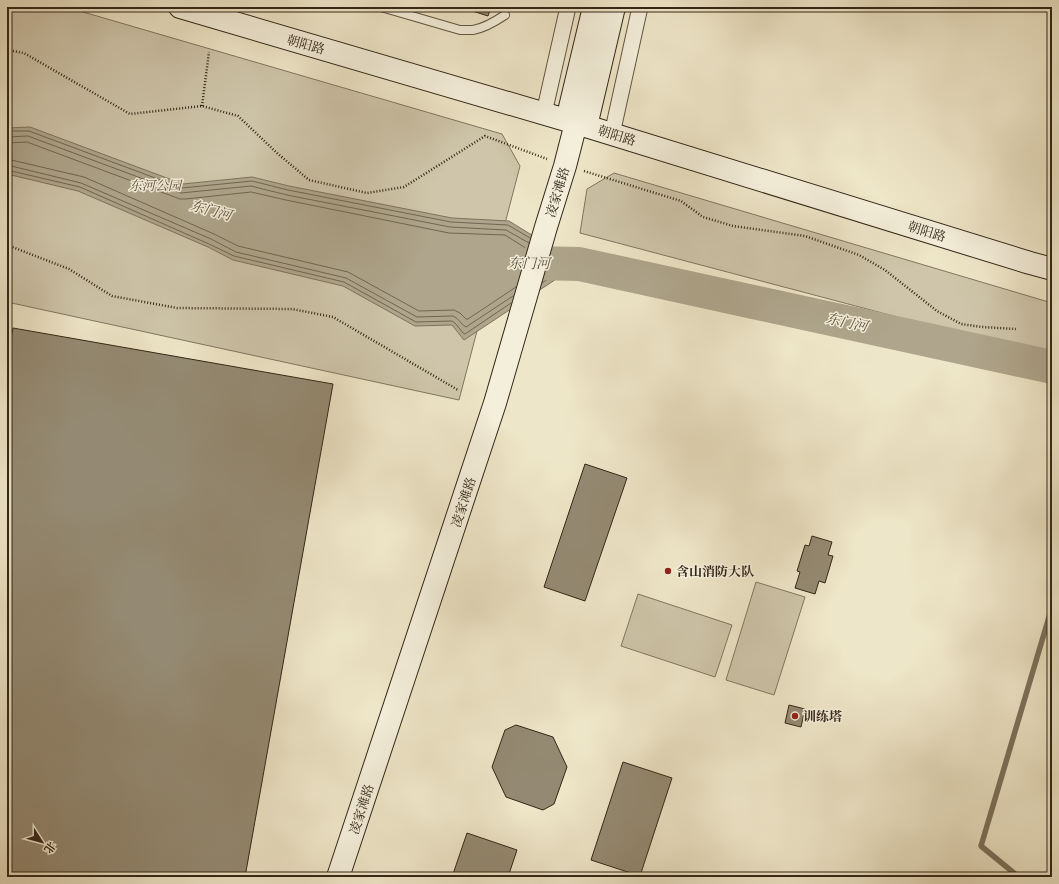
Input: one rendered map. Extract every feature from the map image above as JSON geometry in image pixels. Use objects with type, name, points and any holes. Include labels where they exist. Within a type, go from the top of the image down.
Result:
[{"type":"main road","name":"朝阳路","points":[[180,7],[544,113],[1052,269]]},
{"type":"main road","name":"凌家滩路","points":[[576,123],[594,7]]},
{"type":"main road","name":"凌家滩路","points":[[338,877],[505,372],[565,166],[576,123],[614,7]]},
{"type":"street","points":[[544,113],[568,7]]},
{"type":"street","points":[[612,134],[640,7]]},
{"type":"lane","points":[[380,7],[460,30],[473,30],[497,21],[505,15]]},
{"type":"path","points":[[7,50],[24,53],[130,114],[202,106],[238,116],[277,153],[309,180],[367,193],[404,187],[485,136],[565,166],[681,201],[703,217],[733,226],[805,236],[859,255],[885,270],[937,311],[961,324],[1016,329]]},
{"type":"path","points":[[202,106],[209,52]]},
{"type":"path","points":[[7,245],[68,269],[112,296],[177,308],[292,309],[333,318],[458,390]]},
{"type":"green space","name":"东河公园","points":[[7,7],[66,7],[502,134],[520,166],[459,400],[7,302]]},
{"type":"green space","points":[[614,173],[1052,303],[1052,358],[580,233],[587,189]]},
{"type":"green space","points":[[756,582],[805,597],[774,695],[726,680]]},
{"type":"green space","points":[[638,594],[732,625],[715,677],[621,646]]},
{"type":"water","points":[[30,127],[183,184],[252,177],[289,186],[452,218],[509,221],[579,264],[464,340],[452,325],[415,326],[343,286],[233,260],[208,247],[78,191],[7,174],[7,128]]},
{"type":"building","points":[[460,7],[491,7],[488,16]]},
{"type":"building","points":[[13,328],[333,384],[245,877],[7,877],[7,359]]},
{"type":"building","points":[[585,464],[627,478],[585,601],[544,587]]},
{"type":"building","points":[[812,536],[832,542],[828,555],[833,556],[825,583],[819,581],[815,594],[795,588],[800,572],[797,571],[805,545],[809,546]]},
{"type":"building","name":"训练塔","points":[[789,705],[805,709],[801,727],[785,723]]},
{"type":"building","points":[[516,725],[553,737],[567,767],[554,804],[543,810],[506,797],[492,767],[505,730]]},
{"type":"building","points":[[623,762],[672,778],[640,876],[591,860]]},
{"type":"building","points":[[467,833],[517,850],[508,877],[452,877]]},
{"type":"waterway","name":"东门河","points":[[532,263],[579,264],[1052,367]]},
{"type":"waterway","points":[[1019,877],[981,846],[1052,607]]},
{"type":"place","name":"含山消防大队","points":[[668,571]]},
{"type":"place","name":"训练塔","points":[[795,716]]}]
